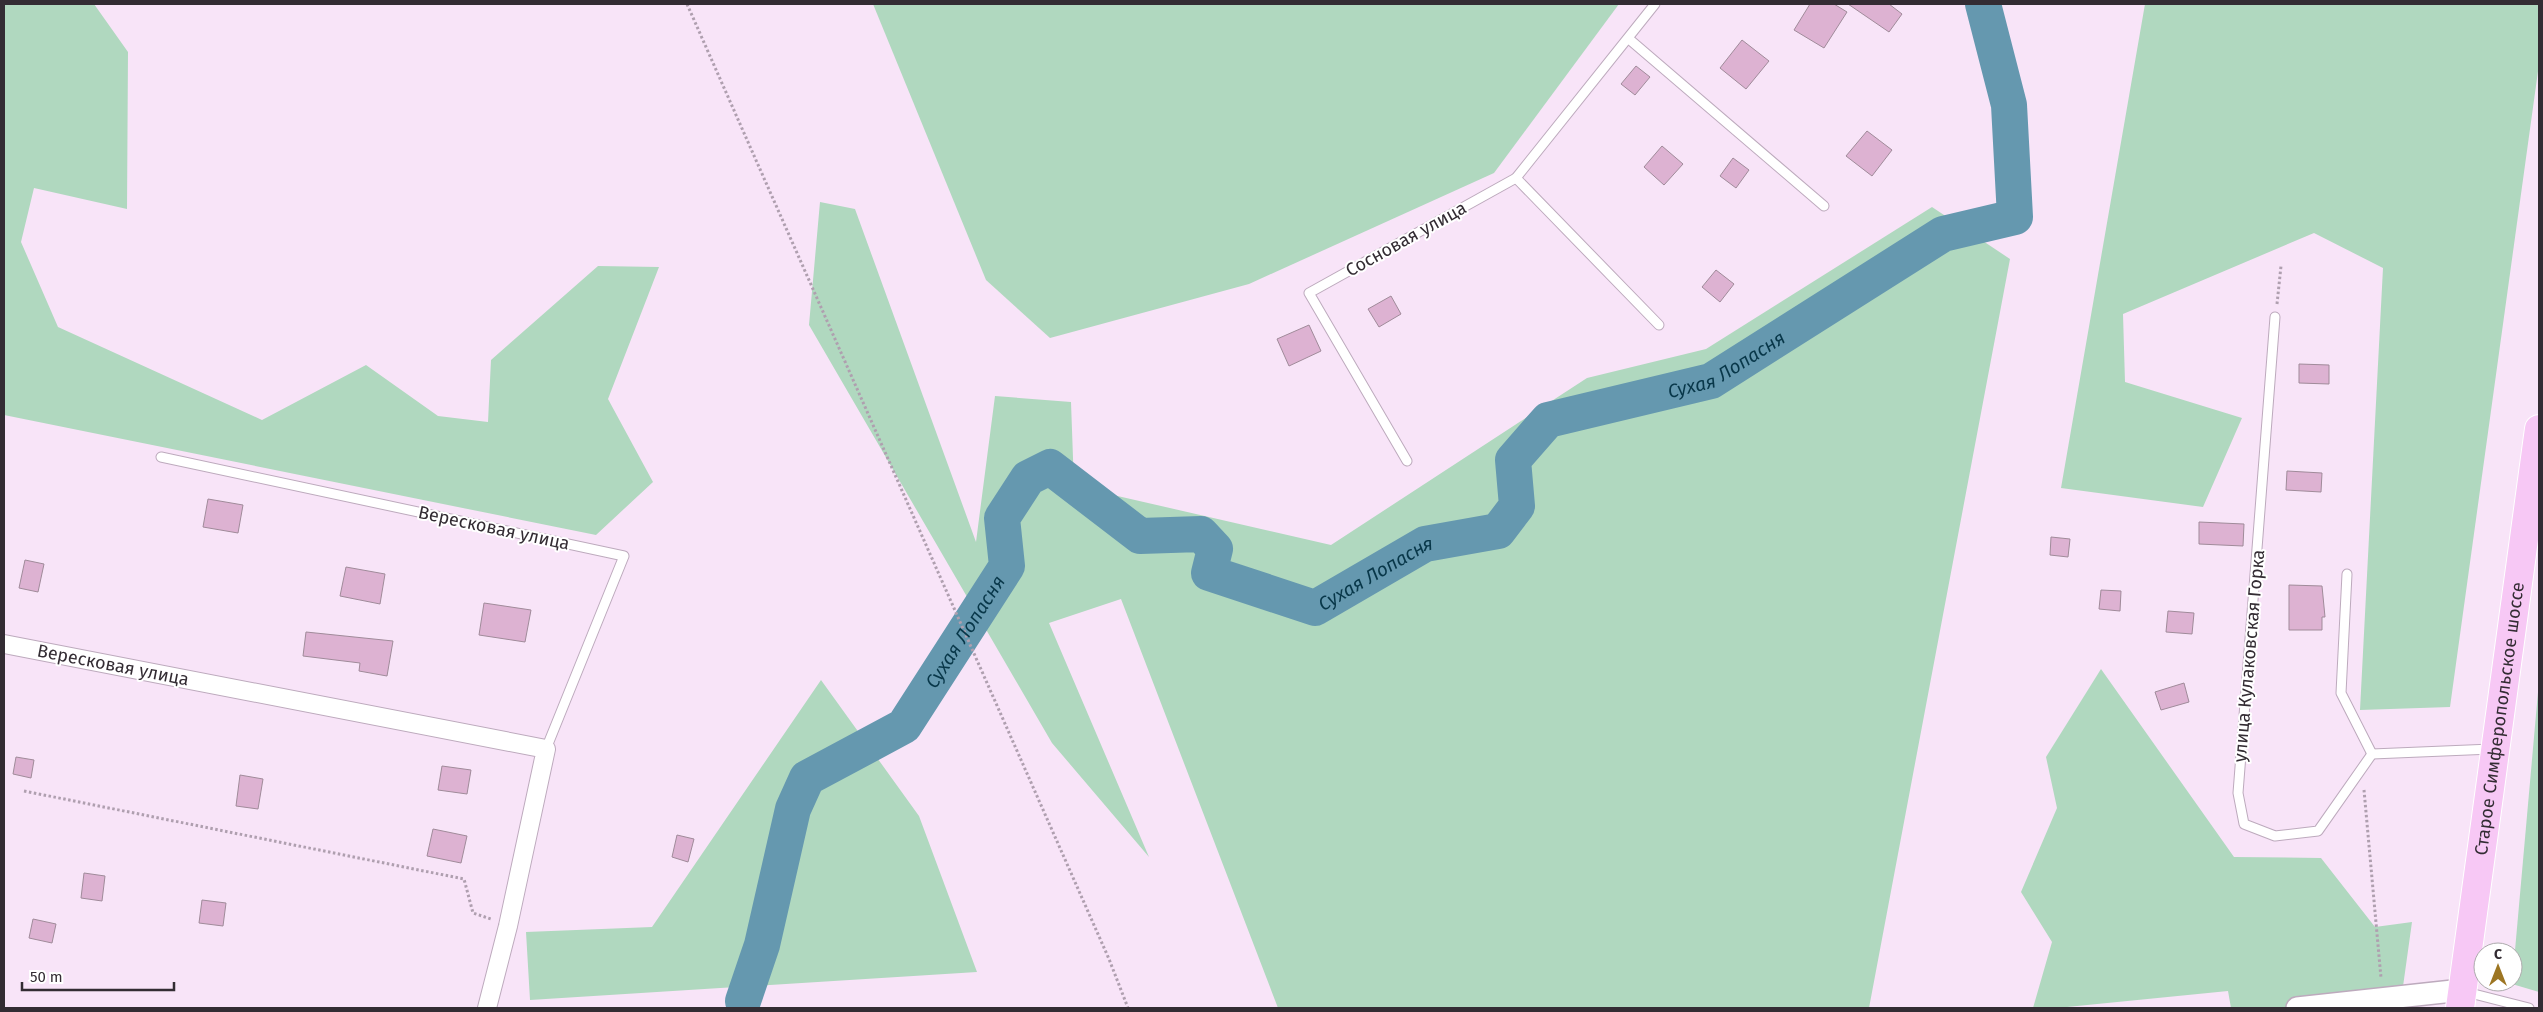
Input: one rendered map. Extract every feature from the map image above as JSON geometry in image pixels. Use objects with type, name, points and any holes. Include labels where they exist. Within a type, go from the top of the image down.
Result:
[{"type":"main road","name":"Старое Симферопольское шоссе","points":[[2461,999],[2539,429]]},
{"type":"street","name":"Вересковая улица","points":[[4,644],[546,749],[508,926],[487,1008]]},
{"type":"street","points":[[2297,1008],[2461,999]]},
{"type":"lane","name":"Сосновая улица","points":[[1407,461],[1309,293],[1516,178],[1629,39],[1655,4]]},
{"type":"lane","points":[[1629,39],[1824,206]]},
{"type":"lane","points":[[1516,178],[1659,325]]},
{"type":"lane","name":"улица Кулаковская Горка","points":[[2275,317],[2238,793],[2244,824],[2275,836],[2318,831],[2372,754]]},
{"type":"lane","name":"Вересковая улица","points":[[161,457],[624,556],[546,749]]},
{"type":"lane","points":[[2347,574],[2341,693],[2372,754],[2495,748]]},
{"type":"lane","points":[[2461,999],[2529,1008]]},
{"type":"path","points":[[687,4],[1105,950],[1128,1008]]},
{"type":"path","points":[[2275,317],[2281,266]]},
{"type":"path","points":[[2362,769],[2380,978]]},
{"type":"path","points":[[24,791],[464,879],[473,913],[508,926]]},
{"type":"green space","points":[[4,4],[94,4],[128,52],[127,209],[34,188],[21,242],[58,327],[262,420],[366,365],[438,416],[488,422],[491,360],[598,266],[659,267],[608,399],[653,482],[596,535],[4,415]]},
{"type":"green space","points":[[873,4],[1619,4],[1494,173],[1249,284],[1050,338],[986,280]]},
{"type":"green space","points":[[2145,4],[2539,4],[2539,64],[2450,707],[2360,710],[2383,268],[2314,233],[2123,314],[2125,382],[2242,418],[2203,507],[2061,488]]},
{"type":"green space","points":[[820,202],[855,209],[976,542],[995,396],[1071,402],[1074,486],[1331,545],[1587,378],[1706,349],[1932,207],[2010,259],[1869,1008],[1278,1008],[1121,599],[1049,623],[1149,857],[1052,743],[809,325]]},
{"type":"green space","points":[[2101,669],[2234,857],[2321,858],[2375,927],[2412,922],[2400,1008],[2231,1008],[2228,991],[2057,1008],[2033,1008],[2052,942],[2021,892],[2057,808],[2046,757]]},
{"type":"green space","points":[[821,680],[919,816],[977,972],[530,1000],[526,932],[652,927]]},
{"type":"green space","points":[[2539,681],[2539,992],[2523,987],[2523,942],[2516,942]]},
{"type":"building","points":[[1810,4],[1834,4],[1847,12],[1824,48],[1794,30]]},
{"type":"building","points":[[1848,4],[1889,4],[1902,14],[1889,32]]},
{"type":"building","points":[[1742,40],[1769,61],[1746,89],[1720,68]]},
{"type":"building","points":[[1636,66],[1650,77],[1635,95],[1621,84]]},
{"type":"building","points":[[1867,131],[1892,150],[1872,176],[1846,156]]},
{"type":"building","points":[[1662,146],[1683,164],[1664,185],[1644,167]]},
{"type":"building","points":[[1733,158],[1749,170],[1736,188],[1720,176]]},
{"type":"building","points":[[1716,270],[1734,284],[1720,302],[1702,287]]},
{"type":"building","points":[[1391,296],[1401,314],[1379,327],[1368,309]]},
{"type":"building","points":[[1309,325],[1321,351],[1289,366],[1277,339]]},
{"type":"building","points":[[2299,364],[2329,365],[2329,384],[2299,383]]},
{"type":"building","points":[[2287,471],[2322,473],[2321,492],[2286,490]]},
{"type":"building","points":[[208,499],[243,505],[238,533],[203,527]]},
{"type":"building","points":[[2199,522],[2244,524],[2243,546],[2199,544]]},
{"type":"building","points":[[2051,537],[2070,539],[2068,557],[2050,555]]},
{"type":"building","points":[[25,560],[44,564],[38,592],[19,588]]},
{"type":"building","points":[[346,567],[385,574],[380,604],[340,596]]},
{"type":"building","points":[[2289,585],[2322,586],[2325,617],[2322,617],[2322,630],[2289,630]]},
{"type":"building","points":[[2101,590],[2121,591],[2120,611],[2099,609]]},
{"type":"building","points":[[484,603],[531,610],[525,642],[479,635]]},
{"type":"building","points":[[2168,611],[2194,613],[2192,634],[2166,632]]},
{"type":"building","points":[[306,632],[393,641],[387,676],[359,671],[360,663],[303,656]]},
{"type":"building","points":[[2184,683],[2189,702],[2161,710],[2155,692]]},
{"type":"building","points":[[16,757],[34,760],[31,778],[13,774]]},
{"type":"building","points":[[442,766],[471,770],[467,794],[438,790]]},
{"type":"building","points":[[240,775],[263,779],[258,809],[236,806]]},
{"type":"building","points":[[433,829],[467,836],[461,863],[427,856]]},
{"type":"building","points":[[677,835],[694,839],[688,862],[672,857]]},
{"type":"building","points":[[84,873],[105,876],[102,901],[81,898]]},
{"type":"building","points":[[202,900],[226,903],[223,926],[199,923]]},
{"type":"building","points":[[33,919],[56,924],[52,943],[29,938]]},
{"type":"waterway","name":"Сухая Лопасня","points":[[743,1001],[762,945],[793,809],[807,778],[904,726],[1007,566],[1002,518],[1028,478],[1050,467],[1140,536],[1201,534],[1215,549],[1209,573],[1315,608],[1425,544],[1498,531],[1517,506],[1513,460],[1548,420],[1711,381],[1943,234],[2015,217],[2009,105],[1983,4]]}]
